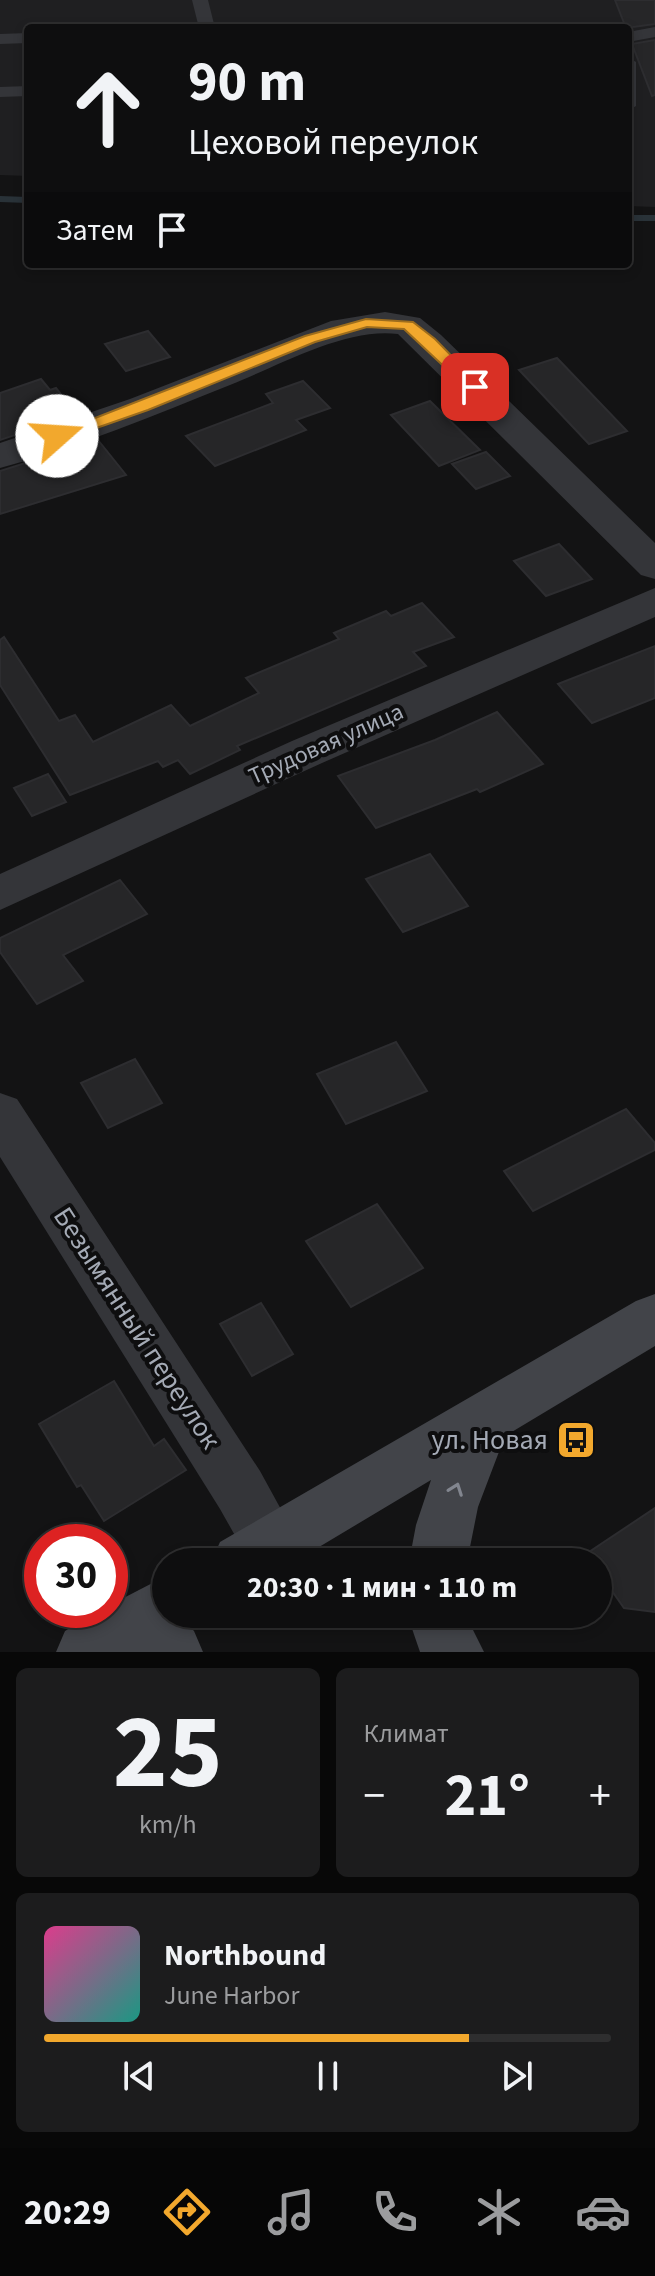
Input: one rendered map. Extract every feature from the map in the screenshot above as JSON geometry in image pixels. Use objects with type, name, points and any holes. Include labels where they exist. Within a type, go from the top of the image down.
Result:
[{"type":"main road","points":[[265,1548],[655,1318]]},
{"type":"main road","points":[[439,1548],[453,1493],[484,1419]]},
{"type":"main road","points":[[86,1652],[154,1628]]},
{"type":"main road","points":[[441,1628],[454,1652]]},
{"type":"street","points":[[0,456],[143,407],[343,328],[385,322],[408,325],[429,342],[655,566]]},
{"type":"street","name":"Трудовая улица","points":[[0,893],[307,752],[655,601]]},
{"type":"street","name":"Безымянный переулок","points":[[0,1114],[240,1490],[255,1548]]},
{"type":"lane","points":[[200,0],[206,24]]},
{"type":"lane","points":[[632,36],[655,32]]},
{"type":"lane","points":[[0,39],[24,38]]},
{"type":"lane","points":[[0,92],[24,91]]},
{"type":"shaded area","points":[[0,0],[655,0],[655,207],[632,206],[632,24],[24,24],[24,176],[0,175]]},
{"type":"building","points":[[615,0],[655,0],[655,24],[632,27],[632,24],[624,24]]},
{"type":"building","points":[[655,40],[655,95],[652,96],[632,44]]},
{"type":"building","points":[[148,331],[170,357],[126,371],[105,344]]},
{"type":"building","points":[[557,358],[627,431],[589,444],[519,370]]},
{"type":"building","points":[[41,379],[50,390],[56,388],[77,414],[0,440],[0,393]]},
{"type":"building","points":[[303,381],[330,408],[296,420],[306,430],[215,466],[186,436],[273,403],[266,394]]},
{"type":"building","points":[[430,401],[480,450],[439,466],[391,415]]},
{"type":"building","points":[[98,440],[126,475],[0,514],[0,471]]},
{"type":"building","points":[[486,452],[510,476],[476,489],[452,464]]},
{"type":"building","points":[[559,544],[592,579],[546,596],[514,561]]},
{"type":"building","points":[[422,603],[454,637],[413,652],[426,666],[237,746],[240,750],[190,774],[178,760],[163,767],[158,761],[70,795],[0,685],[0,640],[4,637],[59,721],[75,715],[93,742],[171,705],[190,726],[259,693],[246,678],[339,639],[334,633],[386,611],[391,616]]},
{"type":"building","points":[[655,646],[655,698],[592,723],[558,684]]},
{"type":"building","points":[[497,712],[543,764],[480,792],[477,789],[376,828],[338,776],[435,740]]},
{"type":"building","points":[[48,774],[66,802],[32,816],[14,788]]},
{"type":"building","points":[[430,854],[468,906],[403,932],[366,879]]},
{"type":"building","points":[[120,880],[147,914],[63,955],[83,981],[37,1004],[0,952],[0,938]]},
{"type":"building","points":[[396,1042],[427,1091],[346,1124],[317,1074]]},
{"type":"building","points":[[135,1059],[162,1103],[108,1128],[81,1083]]},
{"type":"building","points":[[626,1109],[655,1143],[655,1150],[533,1211],[504,1171]]},
{"type":"building","points":[[377,1204],[423,1268],[351,1307],[306,1241]]},
{"type":"building","points":[[261,1303],[293,1354],[252,1376],[220,1324]]},
{"type":"building","points":[[114,1381],[154,1446],[164,1439],[186,1470],[104,1521],[81,1485],[77,1487],[39,1424]]},
{"type":"building","points":[[655,1508],[655,1612],[624,1608],[612,1591],[612,1548],[595,1548]]},
{"type":"waterway","points":[[0,199],[24,200]]},
{"type":"waterway","points":[[632,218],[655,218]]},
{"type":"place","name":"ул. Новая","points":[[576,1440]]},
{"type":"route","points":[[57,436],[143,407],[310,339],[366,323],[408,325],[475,387]]}]
